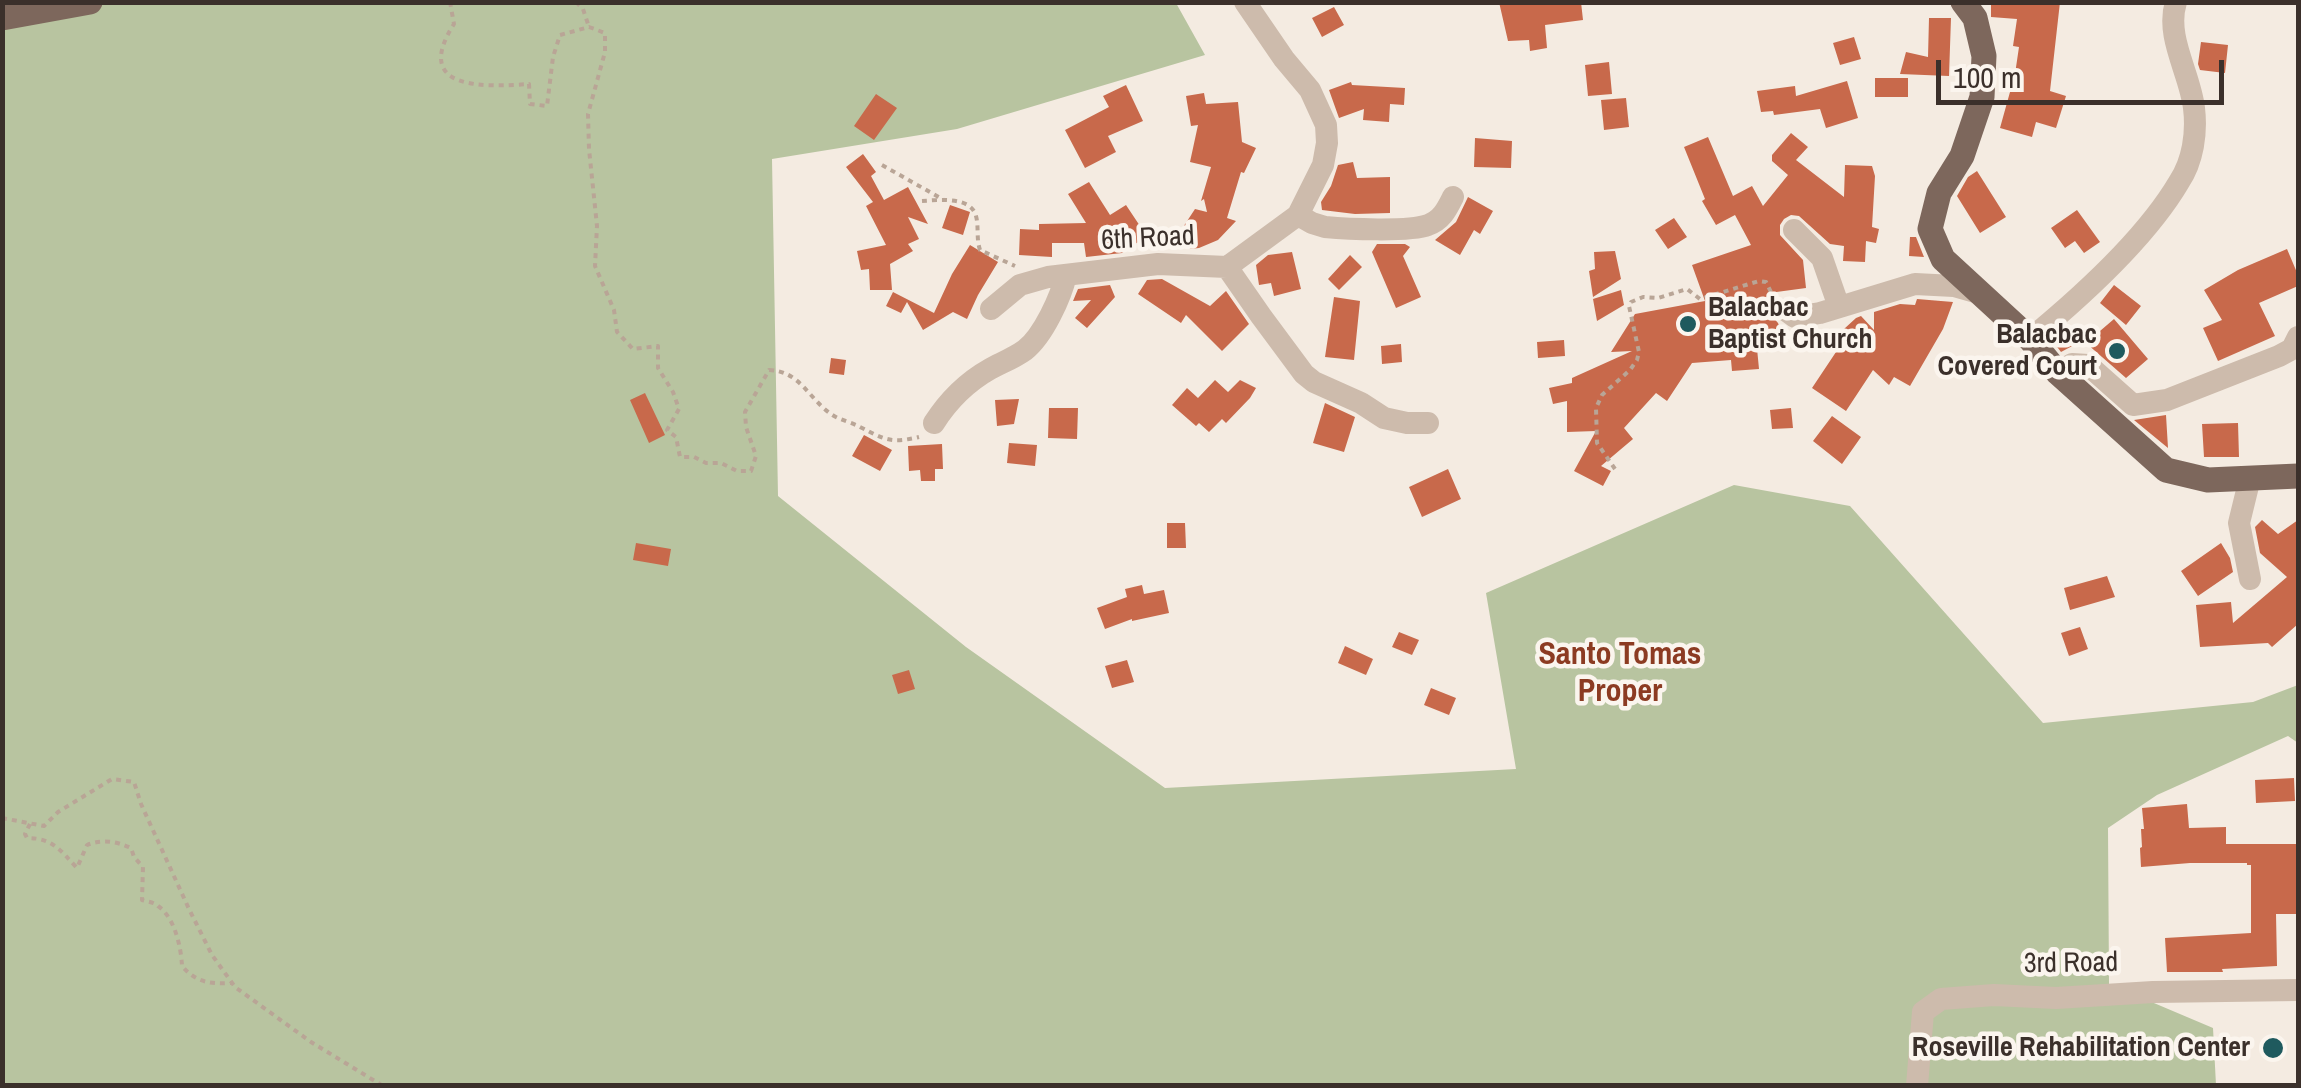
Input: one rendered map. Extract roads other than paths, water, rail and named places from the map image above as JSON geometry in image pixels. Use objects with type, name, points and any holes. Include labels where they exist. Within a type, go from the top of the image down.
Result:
[{"type":"main road","points":[[2,18],[90,2]]},
{"type":"main road","points":[[1963,2],[1974,18],[1984,56],[1982,97],[1962,156],[1939,193],[1930,229],[1944,259],[2030,339],[2058,373],[2166,470],[2208,480],[2298,476]]},
{"type":"street","name":"6th Road","points":[[991,309],[1020,285],[1057,276],[1158,264],[1227,267],[1298,215],[1323,165],[1326,124],[1310,90],[1245,2]]},
{"type":"street","points":[[2030,339],[2074,302],[2140,233],[2181,180],[2195,129],[2194,106],[2174,33],[2176,2]]},
{"type":"street","points":[[1298,215],[1312,223],[1336,228],[1412,228],[1438,220],[1453,196]]},
{"type":"street","points":[[1794,230],[1822,258],[1839,307]]},
{"type":"street","points":[[1227,267],[1304,374],[1314,382],[1384,418],[1408,424],[1428,423]]},
{"type":"street","points":[[934,424],[948,402],[985,372],[1026,349],[1038,336],[1062,291],[1057,276]]},
{"type":"street","points":[[1784,309],[1795,317],[1820,313],[1915,284],[1954,286],[1985,295]]},
{"type":"street","points":[[2058,373],[2072,364],[2088,365],[2133,406],[2167,400],[2279,356],[2292,349],[2298,337]]},
{"type":"street","points":[[2250,478],[2239,523],[2250,580]]},
{"type":"street","name":"3rd Road","points":[[1917,1086],[1923,1012],[1941,999],[2298,990]]},
{"type":"place","name":"Balacbac Baptist Church","points":[[1688,324]]},
{"type":"place","name":"Balacbac Covered Court","points":[[2117,351]]},
{"type":"place","name":"Roseville Rehabilitation Center","points":[[2273,1048]]},
{"type":"district","name":"Santo Tomas Proper","points":[[1620,674]]}]
